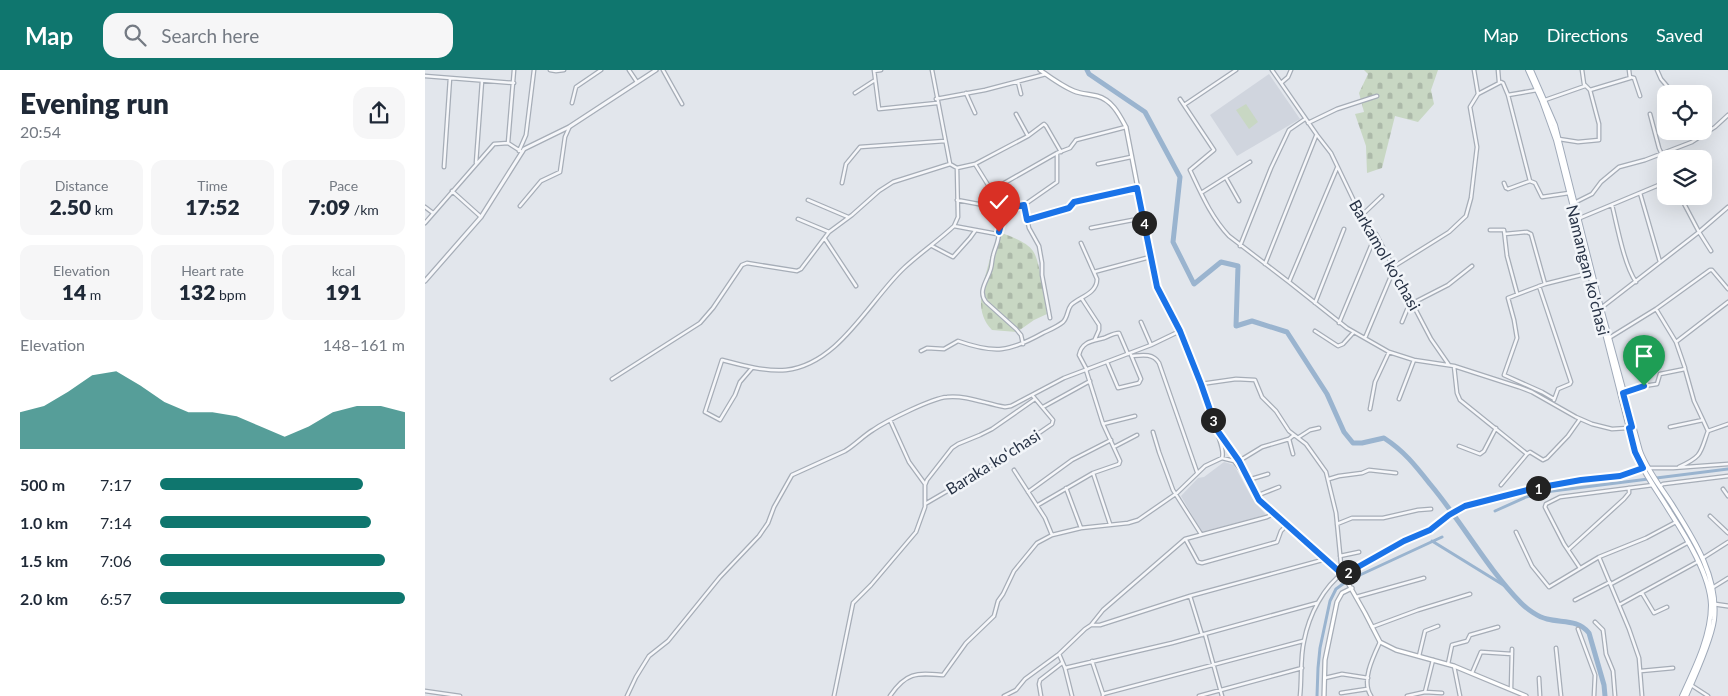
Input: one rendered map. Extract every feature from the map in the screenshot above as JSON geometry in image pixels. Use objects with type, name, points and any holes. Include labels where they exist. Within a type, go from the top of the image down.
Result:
[{"type":"main road","points":[[1040,70],[1063,86],[1076,92],[1098,96],[1107,100],[1126,126],[1157,287],[1180,331],[1217,430],[1239,461],[1256,496],[1273,514],[1343,575],[1351,586],[1381,642],[1396,650],[1448,664],[1526,696]]},
{"type":"main road","name":"Namangan ko'chasi","points":[[1529,70],[1556,140],[1630,428],[1646,470]]},
{"type":"main road","name":"Namangan ko'chasi","points":[[1529,70],[1545,100],[1559,139],[1623,393],[1630,428]]},
{"type":"main road","points":[[1646,470],[1660,486],[1693,539],[1712,588],[1712,604],[1708,630],[1684,696]]},
{"type":"main road","points":[[1646,470],[1652,484],[1701,560],[1712,604],[1714,619],[1712,630],[1691,685],[1684,696]]},
{"type":"main road","points":[[1324,696],[1325,660],[1338,599],[1351,586]]},
{"type":"street","points":[[508,142],[514,70]]},
{"type":"street","points":[[425,281],[481,217],[521,151],[527,135],[534,70]]},
{"type":"street","points":[[550,70],[556,72],[564,70]]},
{"type":"street","points":[[572,103],[576,87],[601,70]]},
{"type":"street","points":[[629,70],[637,82]]},
{"type":"street","points":[[521,151],[569,126],[656,70]]},
{"type":"street","points":[[663,70],[682,104]]},
{"type":"street","points":[[881,70],[874,70],[879,109],[937,103]]},
{"type":"street","points":[[932,70],[936,99],[950,164]]},
{"type":"street","points":[[1184,105],[1235,70]]},
{"type":"street","name":"Barkamol ko'chasi","points":[[1272,70],[1331,153],[1360,217],[1376,234],[1431,339],[1449,365]]},
{"type":"street","points":[[1281,83],[1288,77],[1291,70]]},
{"type":"street","points":[[1474,70],[1478,94]]},
{"type":"street","points":[[1498,70],[1499,82]]},
{"type":"street","points":[[1559,139],[1578,142],[1599,140],[1599,120],[1590,90],[1585,86],[1582,70]]},
{"type":"street","points":[[1629,70],[1630,77]]},
{"type":"street","points":[[1657,70],[1666,85]]},
{"type":"street","points":[[936,99],[985,90],[1046,74]]},
{"type":"street","points":[[425,76],[514,83]]},
{"type":"street","points":[[1590,90],[1630,77],[1634,78],[1640,96]]},
{"type":"street","points":[[444,167],[450,78]]},
{"type":"street","points":[[855,93],[875,80]]},
{"type":"street","points":[[476,163],[482,81]]},
{"type":"street","points":[[1018,82],[1021,94]]},
{"type":"street","points":[[1365,338],[1394,268],[1449,232],[1466,216],[1471,198],[1477,147],[1470,107],[1478,94],[1499,82]]},
{"type":"street","points":[[1499,82],[1503,83],[1507,95],[1530,181]]},
{"type":"street","points":[[1545,100],[1585,86]]},
{"type":"street","points":[[1507,95],[1537,90]]},
{"type":"street","points":[[966,93],[975,113]]},
{"type":"street","points":[[1308,123],[1337,109],[1377,96]]},
{"type":"street","points":[[1180,99],[1214,150],[1190,169],[1208,208],[1220,227],[1240,246],[1289,282],[1339,323],[1353,333],[1389,352],[1414,360],[1454,366],[1519,387],[1592,424],[1612,429],[1630,428]]},
{"type":"street","points":[[1016,114],[1028,136]]},
{"type":"street","points":[[1650,114],[1661,150]]},
{"type":"street","points":[[1672,150],[1692,142],[1715,127],[1728,115]]},
{"type":"street","points":[[1240,246],[1271,168],[1289,130],[1305,119]]},
{"type":"street","points":[[612,379],[700,323],[713,308],[742,265],[747,263],[797,271],[829,232],[879,191],[893,182],[950,164],[957,168],[975,164],[1028,136],[1042,124],[1045,125],[1059,152],[1057,182],[1024,205],[1004,209],[957,200]]},
{"type":"street","points":[[520,206],[541,181],[560,172],[565,137],[569,126]]},
{"type":"street","points":[[992,190],[1059,152],[1073,147],[1077,139],[1126,126]]},
{"type":"street","points":[[1265,264],[1317,135]]},
{"type":"street","points":[[842,183],[846,164],[860,147],[945,141]]},
{"type":"street","points":[[425,223],[494,144],[508,142],[521,151]]},
{"type":"street","points":[[1576,202],[1596,192],[1601,182],[1619,167],[1657,156]]},
{"type":"street","points":[[1098,164],[1131,157]]},
{"type":"street","points":[[1201,193],[1250,162]]},
{"type":"street","points":[[975,164],[1004,209],[999,239],[983,288],[983,297],[1019,333],[1023,344]]},
{"type":"street","points":[[1289,282],[1338,167]]},
{"type":"street","points":[[752,368],[740,382],[735,395],[720,420],[705,412],[722,360],[752,368],[793,369],[814,362],[846,335],[905,268],[954,226],[957,217],[957,168]]},
{"type":"street","points":[[1225,178],[1239,201]]},
{"type":"street","points":[[1504,183],[1508,189],[1530,181],[1535,183],[1542,197],[1569,193]]},
{"type":"street","points":[[1580,218],[1657,186]]},
{"type":"street","points":[[1027,220],[1069,208],[1074,202],[1137,188]]},
{"type":"street","points":[[452,191],[481,217]]},
{"type":"street","points":[[1640,193],[1660,262]]},
{"type":"street","points":[[1360,217],[1382,196]]},
{"type":"street","points":[[808,200],[848,217]]},
{"type":"street","points":[[1024,205],[1029,228],[1039,246],[1050,318]]},
{"type":"street","points":[[1612,205],[1627,260],[1635,280]]},
{"type":"street","points":[[1686,205],[1711,251]]},
{"type":"street","points":[[425,207],[433,213]]},
{"type":"street","points":[[1601,308],[1699,232],[1728,207]]},
{"type":"street","points":[[1091,228],[1143,218]]},
{"type":"street","points":[[798,219],[829,232]]},
{"type":"street","points":[[954,226],[994,234],[999,232]]},
{"type":"street","points":[[1315,303],[1344,229]]},
{"type":"street","points":[[1490,230],[1504,229],[1507,256],[1517,293]]},
{"type":"street","points":[[932,246],[953,257],[975,231]]},
{"type":"street","points":[[1505,234],[1527,232],[1531,234],[1545,284]]},
{"type":"street","points":[[1339,323],[1376,234]]},
{"type":"street","points":[[825,239],[855,286]]},
{"type":"street","points":[[921,351],[927,348],[944,349],[958,341],[968,345],[1001,350],[1023,344],[1063,321],[1070,305],[1082,299],[1097,283],[1081,243]]},
{"type":"street","points":[[1094,272],[1150,257]]},
{"type":"street","points":[[1402,322],[1407,308],[1413,303],[1448,285],[1472,266]]},
{"type":"street","points":[[1609,338],[1656,309],[1710,270],[1728,289]]},
{"type":"street","points":[[1554,399],[1503,375],[1517,338],[1508,298],[1545,284],[1589,273]]},
{"type":"street","points":[[1539,286],[1571,382],[1558,389],[1553,403]]},
{"type":"street","points":[[1082,299],[1099,325],[1095,339]]},
{"type":"street","points":[[1676,342],[1728,302]]},
{"type":"street","points":[[1656,309],[1676,342],[1694,401],[1709,431]]},
{"type":"street","points":[[1141,322],[1151,345]]},
{"type":"street","points":[[627,696],[649,656],[668,641],[720,577],[768,524],[787,480],[792,475],[845,451],[890,420],[930,402],[946,397],[973,399],[1005,407],[1011,406],[1064,378],[1130,355],[1180,331]]},
{"type":"street","points":[[1315,331],[1338,346],[1343,344],[1353,333]]},
{"type":"street","points":[[1037,505],[1093,473],[1119,464],[1120,459],[1103,424],[1079,352],[1085,344],[1095,339],[1119,333],[1141,381],[1120,388],[1116,386],[1107,362]]},
{"type":"street","points":[[1371,409],[1375,382],[1389,352]]},
{"type":"street","points":[[1130,355],[1150,356],[1157,359],[1197,472]]},
{"type":"street","points":[[1399,399],[1414,360]]},
{"type":"street","points":[[1454,366],[1458,397],[1527,454]]},
{"type":"street","points":[[1623,393],[1657,384],[1660,374],[1685,369]]},
{"type":"street","points":[[1201,384],[1236,379],[1255,380],[1262,397],[1276,411],[1285,426],[1306,444],[1329,479],[1343,575]]},
{"type":"street","points":[[1043,407],[1090,381]]},
{"type":"street","name":"Baraka koʻchasi","points":[[925,504],[997,462],[1052,424],[1054,421],[1031,395]]},
{"type":"street","points":[[834,696],[853,603],[913,537],[921,520],[925,504],[926,484],[952,448],[963,441],[980,436],[992,429],[1035,399]]},
{"type":"street","points":[[1103,424],[1135,416]]},
{"type":"street","points":[[1501,485],[1530,452],[1543,460],[1547,458],[1568,436],[1580,419]]},
{"type":"street","points":[[890,420],[904,453],[915,472],[926,484]]},
{"type":"street","points":[[1670,427],[1703,420]]},
{"type":"street","points":[[1678,468],[1699,455],[1709,431],[1728,424]]},
{"type":"street","points":[[1299,437],[1312,429],[1319,428]]},
{"type":"street","points":[[1459,446],[1480,454],[1484,451],[1496,428]]},
{"type":"street","points":[[1217,430],[1223,454],[1222,458]]},
{"type":"street","points":[[1153,432],[1173,490],[1177,493],[1201,534]]},
{"type":"street","points":[[1114,447],[1137,435]]},
{"type":"street","points":[[1239,461],[1262,448],[1289,439],[1294,435]]},
{"type":"street","points":[[1289,439],[1293,454]]},
{"type":"street","points":[[1028,492],[1072,460],[1111,440]]},
{"type":"street","points":[[890,696],[898,683],[918,673],[943,675],[966,643],[994,616],[998,602],[1014,571],[1037,543],[1052,535],[1081,528],[1128,523],[1138,520],[1177,493],[1197,472],[1213,461],[1222,458],[1234,461],[1247,478],[1268,474]]},
{"type":"street","points":[[1300,696],[1303,641],[1313,613],[1317,603],[1345,571],[1349,572],[1404,541],[1430,530],[1449,515],[1465,506],[1537,488],[1620,476],[1646,470],[1728,464]]},
{"type":"street","name":"Baraka koʻchasi","points":[[1014,470],[1045,518],[1052,535]]},
{"type":"street","points":[[1329,479],[1369,470],[1396,473]]},
{"type":"street","points":[[1093,473],[1110,524]]},
{"type":"street","points":[[1660,486],[1663,484],[1728,476]]},
{"type":"street","points":[[1580,568],[1545,507],[1546,504],[1560,497],[1652,484]]},
{"type":"street","points":[[1256,496],[1279,487]]},
{"type":"street","points":[[1066,488],[1081,528]]},
{"type":"street","points":[[1569,550],[1624,499],[1629,493],[1629,488]]},
{"type":"street","points":[[1723,489],[1728,496]]},
{"type":"street","points":[[1337,524],[1352,518],[1383,518],[1431,509]]},
{"type":"street","points":[[1004,696],[1016,690],[1025,679],[1059,654],[1091,625],[1098,615],[1120,594],[1185,539],[1273,514]]},
{"type":"street","points":[[1710,516],[1728,533]]},
{"type":"street","points":[[1516,532],[1532,566],[1547,587],[1551,587],[1599,557],[1646,538],[1677,522]]},
{"type":"street","points":[[1185,539],[1198,562],[1202,563],[1277,542],[1281,531],[1287,525]]},
{"type":"street","points":[[1575,600],[1689,542]]},
{"type":"street","points":[[1619,605],[1701,560],[1728,542]]},
{"type":"street","points":[[1340,556],[1359,552]]},
{"type":"street","points":[[1599,557],[1639,658],[1642,696]]},
{"type":"street","points":[[1091,625],[1100,625],[1190,596],[1326,559]]},
{"type":"street","points":[[1356,597],[1424,578]]},
{"type":"street","points":[[1712,588],[1728,578]]},
{"type":"street","points":[[1642,593],[1654,613],[1667,607]]},
{"type":"street","points":[[1373,627],[1470,594]]},
{"type":"street","points":[[1190,596],[1223,696]]},
{"type":"street","points":[[1065,668],[1203,634],[1317,603]]},
{"type":"street","points":[[1712,604],[1728,606]]},
{"type":"street","points":[[1307,606],[1313,613]]},
{"type":"street","points":[[1595,622],[1603,630],[1606,654],[1613,671],[1615,696]]},
{"type":"street","points":[[1419,656],[1425,631],[1438,626]]},
{"type":"street","points":[[1448,664],[1453,645],[1467,641],[1470,635],[1498,628]]},
{"type":"street","points":[[1578,629],[1595,676],[1594,696]]},
{"type":"street","points":[[1092,661],[1103,695],[1303,641]]},
{"type":"street","points":[[1371,696],[1367,689],[1368,678],[1375,652],[1381,642]]},
{"type":"street","points":[[1556,648],[1561,696]]},
{"type":"street","points":[[1511,689],[1512,649]]},
{"type":"street","points":[[1472,673],[1481,652],[1512,654]]},
{"type":"street","points":[[1059,654],[1061,663],[1065,668],[1072,696]]},
{"type":"street","points":[[1425,692],[1433,660]]},
{"type":"street","points":[[1041,696],[1040,680],[1061,663]]},
{"type":"street","points":[[1453,666],[1460,696]]},
{"type":"street","points":[[1199,696],[1302,668]]},
{"type":"street","points":[[1641,671],[1673,668]]},
{"type":"street","points":[[1325,678],[1342,674],[1368,678]]},
{"type":"street","points":[[1539,678],[1540,696]]},
{"type":"street","points":[[1691,685],[1708,696]]},
{"type":"street","points":[[1341,693],[1367,689]]},
{"type":"street","points":[[425,691],[460,696]]},
{"type":"street","points":[[1407,696],[1425,692],[1442,693]]},
{"type":"shaded area","points":[[1269,74],[1300,119],[1237,156],[1210,115]]},
{"type":"shaded area","points":[[1224,462],[1234,465],[1252,498],[1266,515],[1202,532],[1181,496],[1198,478],[1204,477]]},
{"type":"green space","points":[[1364,70],[1438,70],[1431,90],[1434,104],[1418,122],[1395,116],[1382,168],[1367,173],[1366,146],[1355,114],[1364,112],[1359,93],[1368,74]]},
{"type":"green space","points":[[1246,104],[1258,122],[1249,129],[1236,110]]},
{"type":"green space","points":[[1002,233],[1023,242],[1033,251],[1038,263],[1045,300],[1047,314],[1034,320],[1017,332],[992,330],[986,323],[981,308],[982,291],[990,257]]},
{"type":"waterway","points":[[1087,70],[1089,74],[1145,112],[1180,177],[1173,242],[1194,284],[1221,262],[1238,266],[1236,326],[1252,321],[1287,332],[1327,394],[1344,432],[1353,443],[1384,438],[1398,448],[1442,499],[1497,575],[1526,608],[1544,618],[1575,623],[1589,633],[1604,685],[1605,696]]},
{"type":"waterway","points":[[1495,511],[1526,497],[1545,492],[1728,469]]},
{"type":"waterway","points":[[1317,696],[1320,648],[1330,601],[1336,589],[1347,581],[1442,537]]},
{"type":"waterway","points":[[1432,541],[1505,586]]},
{"type":"route","points":[[999,232],[1005,209],[1024,205],[1027,220],[1069,208],[1074,202],[1137,188],[1157,287],[1180,331],[1219,435],[1239,461],[1259,500],[1342,574],[1345,571],[1349,572],[1357,568],[1404,541],[1430,530],[1449,515],[1465,506],[1531,489],[1581,480],[1620,476],[1643,468],[1635,452],[1629,428],[1632,427],[1623,393],[1644,386]]}]
